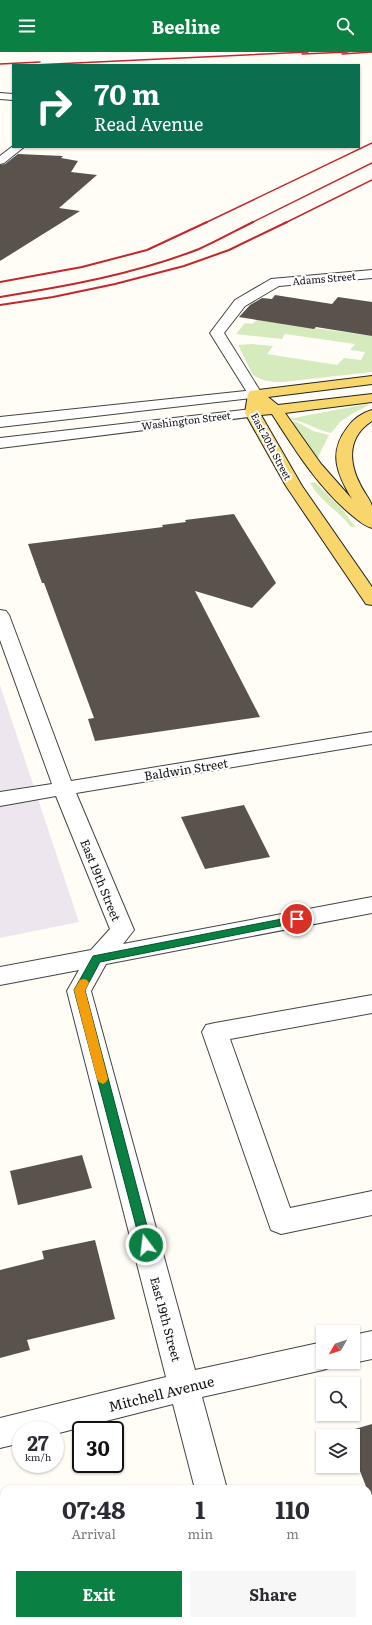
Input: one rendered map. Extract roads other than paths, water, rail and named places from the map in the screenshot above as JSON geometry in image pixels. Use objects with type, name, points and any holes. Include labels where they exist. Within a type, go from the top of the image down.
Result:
[{"type":"main road","name":"Washington Street","points":[[254,394],[372,380]]},
{"type":"main road","points":[[254,394],[276,410],[315,467],[344,501],[372,522]]},
{"type":"main road","name":"East 20th Street","points":[[254,394],[252,413],[294,486],[372,600]]},
{"type":"main road","name":"Washington Street","points":[[252,413],[372,398]]},
{"type":"main road","points":[[372,415],[357,425],[346,440],[342,458],[349,478],[372,522]]},
{"type":"street","points":[[0,96],[12,97]]},
{"type":"street","points":[[0,161],[18,148]]},
{"type":"street","name":"Adams Street","points":[[276,282],[372,274]]},
{"type":"street","name":"East 20th Street","points":[[254,394],[217,333],[240,303],[276,282]]},
{"type":"street","name":"Washington Street","points":[[0,422],[254,394]]},
{"type":"street","name":"Washington Street","points":[[0,443],[252,413]]},
{"type":"street","name":"East 19th Street","points":[[0,615],[64,789],[122,930],[97,959],[80,990],[210,1485]]},
{"type":"street","name":"Baldwin Street","points":[[0,799],[372,738]]},
{"type":"street","points":[[0,976],[97,959],[372,904]]},
{"type":"street","points":[[372,1004],[215,1032],[281,1222],[372,1203]]},
{"type":"street","points":[[360,1348],[372,1345]]},
{"type":"street","name":"Mitchell Avenue","points":[[0,1433],[183,1387],[316,1358]]},
{"type":"railway","points":[[54,64],[308,52]]},
{"type":"railway","points":[[302,54],[348,52]]},
{"type":"railway","points":[[342,54],[372,52]]},
{"type":"railway","points":[[0,64],[40,62]]},
{"type":"railway","points":[[205,223],[372,143]]},
{"type":"railway","points":[[251,223],[372,163]]},
{"type":"railway","points":[[285,223],[372,180]]},
{"type":"railway","points":[[0,282],[82,267],[147,250],[207,222]]},
{"type":"railway","points":[[0,305],[53,297],[115,284],[184,266],[229,250],[287,222]]},
{"type":"railway","points":[[0,297],[76,284],[150,266],[199,249],[251,223]]}]
